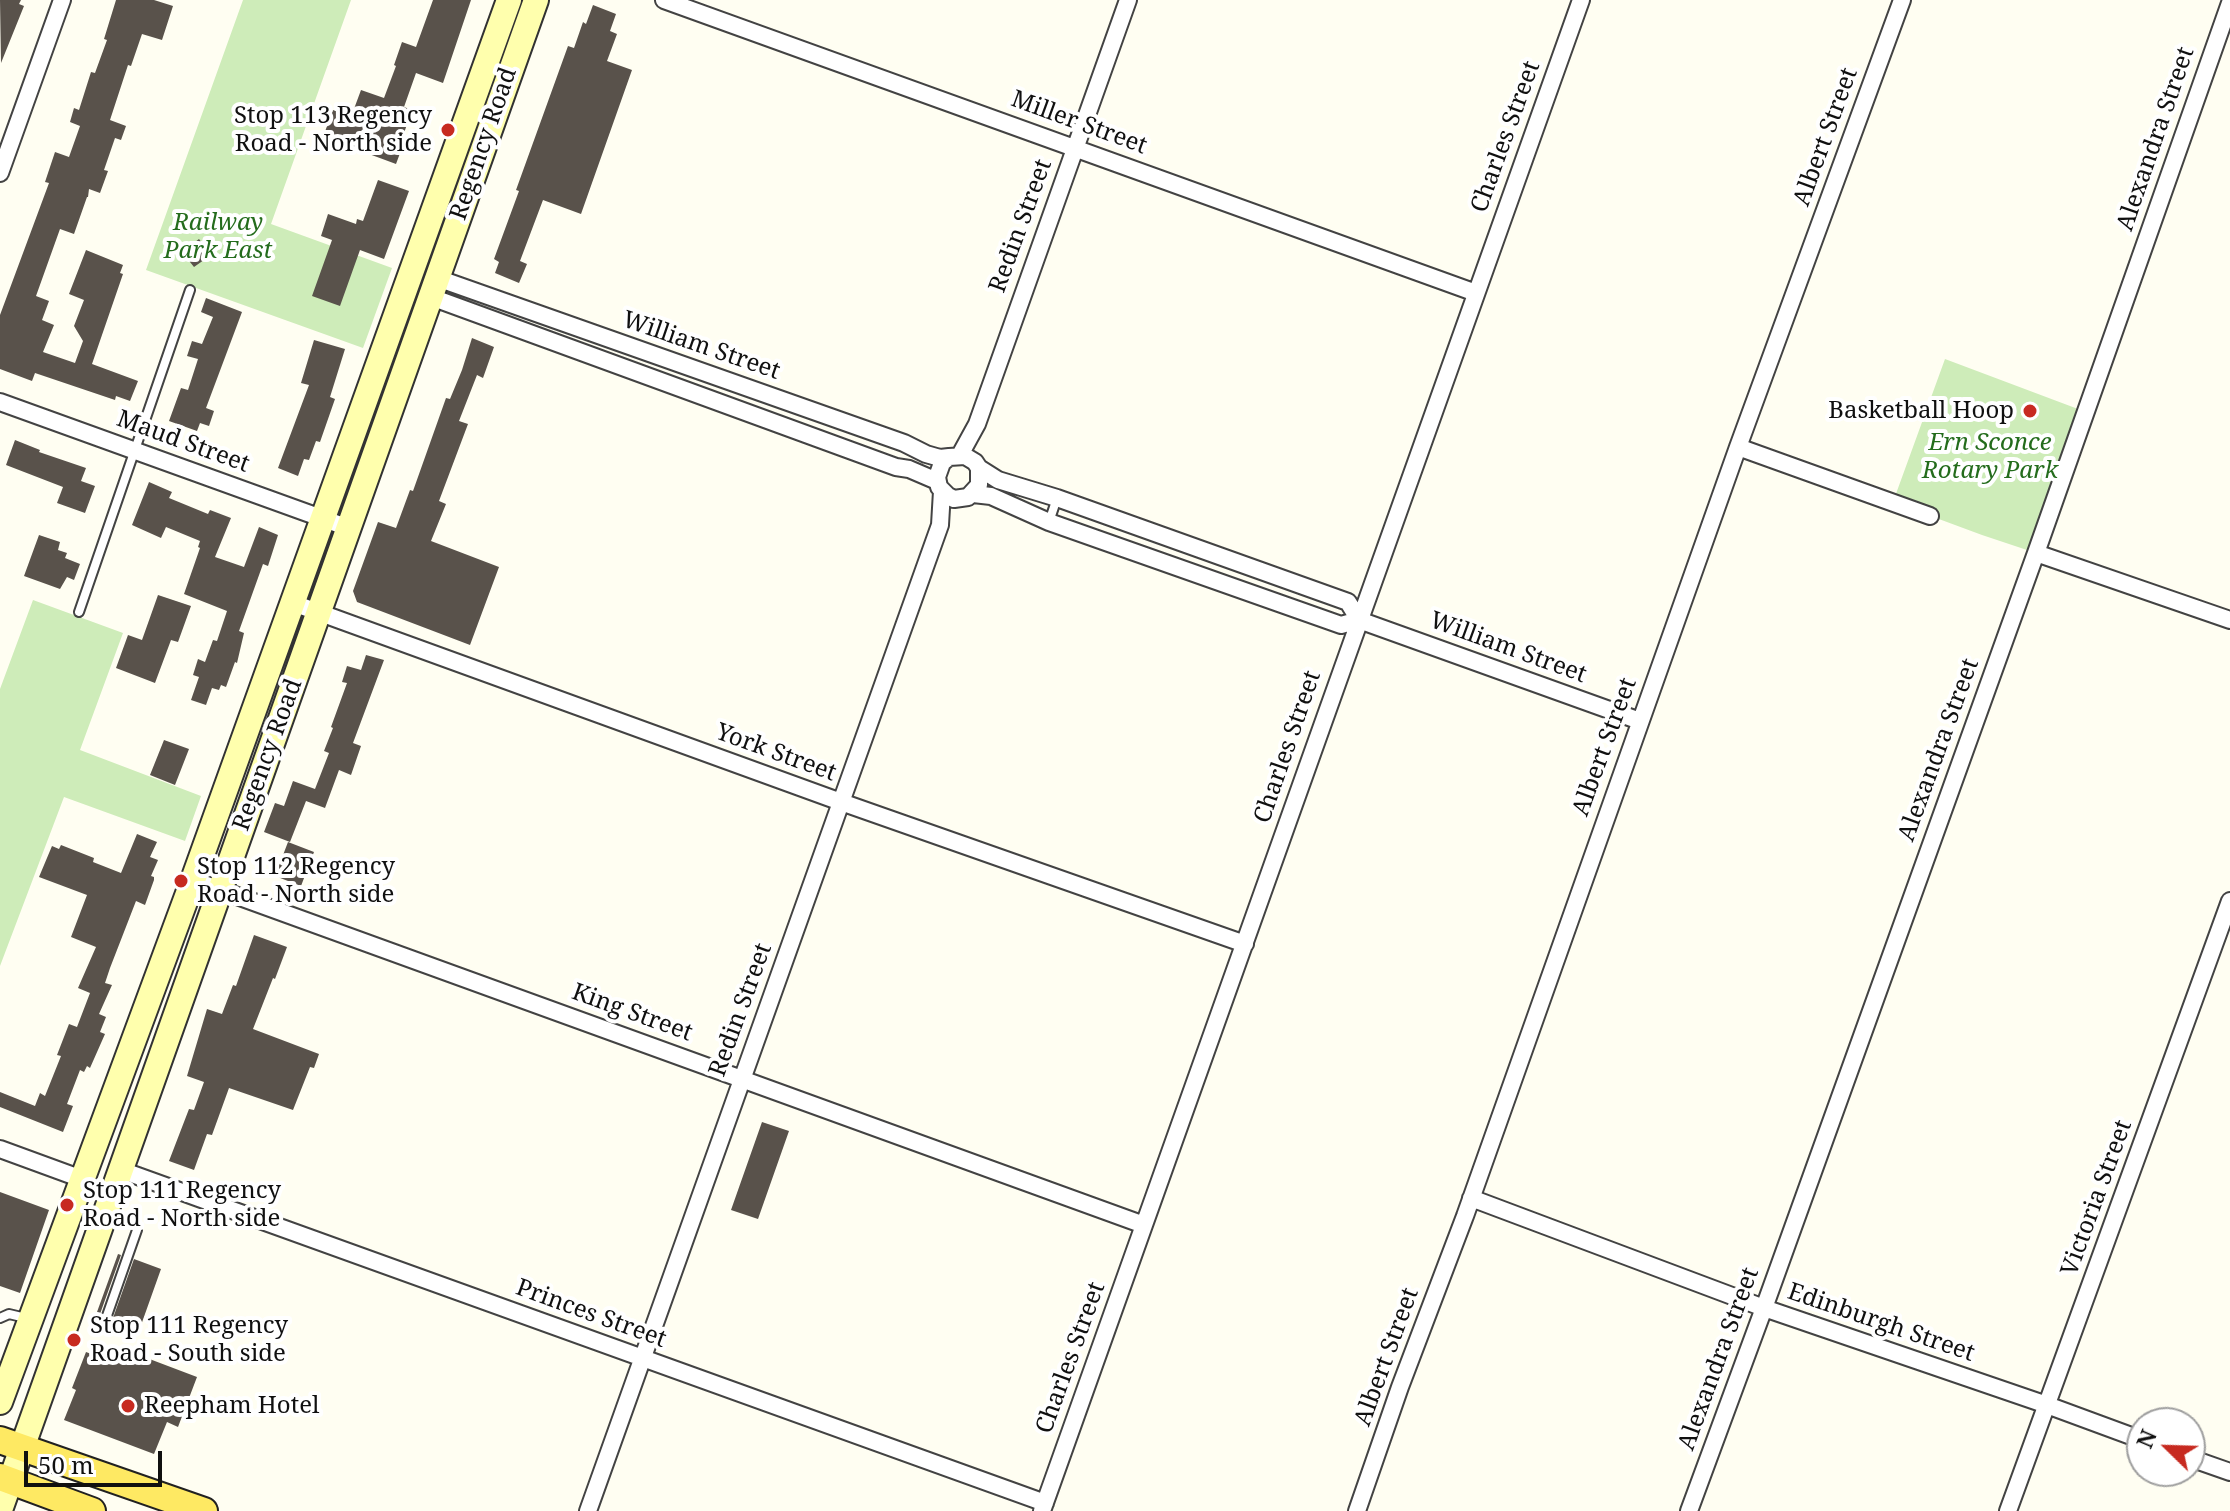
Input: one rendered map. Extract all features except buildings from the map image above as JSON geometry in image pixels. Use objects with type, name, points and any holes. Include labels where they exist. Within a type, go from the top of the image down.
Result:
[{"type":"main road","name":"Regency Road","points":[[0,1402],[193,880],[509,0]]},
{"type":"main road","name":"Regency Road","points":[[0,1510],[11,1444],[121,1170],[536,0]]},
{"type":"main road","points":[[11,1444],[199,1510]]},
{"type":"main road","points":[[5,1479],[86,1510]]},
{"type":"street","points":[[0,173],[62,0]]},
{"type":"street","name":"Miller Street","points":[[664,0],[1476,293]]},
{"type":"street","name":"Redin Street","points":[[966,460],[1128,0]]},
{"type":"street","name":"Charles Street","points":[[1044,1507],[1581,0]]},
{"type":"street","name":"Albert Street","points":[[1357,1511],[1738,447],[1902,0]]},
{"type":"street","name":"Alexandra Street","points":[[1689,1511],[2036,553],[2230,3]]},
{"type":"street","name":"William Street","points":[[434,288],[475,292],[904,443],[926,454],[966,460],[998,480],[1057,498],[1348,602],[1359,620]]},
{"type":"street","name":"William Street","points":[[434,288],[468,311],[896,467],[909,469],[939,486]]},
{"type":"street","name":"Maud Street","points":[[0,402],[349,528]]},
{"type":"street","points":[[1738,447],[1930,516]]},
{"type":"street","points":[[966,460],[981,473],[979,485],[967,496],[954,499],[939,486],[939,467],[966,460]]},
{"type":"street","name":"Redin Street","points":[[588,1511],[940,525],[939,486]]},
{"type":"street","name":"William Street","points":[[967,496],[991,496],[1049,522],[1341,625],[1359,620],[1640,721]]},
{"type":"street","name":"Redin Street","points":[[940,525],[967,496]]},
{"type":"street","points":[[2036,553],[2230,620]]},
{"type":"street","name":"York Street","points":[[293,603],[841,802],[1245,944]]},
{"type":"street","name":"King Street","points":[[193,880],[1144,1225]]},
{"type":"street","name":"Victoria Street","points":[[2008,1511],[2230,901]]},
{"type":"street","points":[[0,1149],[82,1179]]},
{"type":"street","name":"Princes Street","points":[[121,1170],[643,1358],[1044,1507]]},
{"type":"street","name":"Edinburgh Street","points":[[1471,1198],[1764,1308],[2126,1434]]},
{"type":"street","points":[[2206,1464],[2230,1472]]},
{"type":"lane","points":[[79,612],[190,290]]},
{"type":"lane","points":[[468,311],[475,292]]},
{"type":"lane","points":[[536,335],[543,315]]},
{"type":"lane","points":[[896,467],[904,443]]},
{"type":"lane","points":[[1049,522],[1057,498]]},
{"type":"lane","points":[[1284,605],[1291,582]]},
{"type":"lane","points":[[103,1327],[137,1230]]},
{"type":"lane","points":[[0,1318],[9,1314],[31,1320]]},
{"type":"green space","name":"Railway Park East","points":[[243,0],[351,0],[271,224],[392,268],[363,348],[146,270]]},
{"type":"green space","name":"Ern Sconce Rotary Park","points":[[1945,359],[2086,412],[2036,553],[1893,502]]},
{"type":"green space","points":[[33,600],[123,633],[80,750],[201,796],[185,841],[64,797],[0,966],[0,689]]},
{"type":"place","name":"Stop 113 Regency Road - North side","points":[[448,130]]},
{"type":"place","name":"Basketball Hoop","points":[[2030,411]]},
{"type":"place","name":"Stop 112 Regency Road - North side","points":[[181,881]]},
{"type":"place","name":"Stop 111 Regency Road - North side","points":[[67,1205]]},
{"type":"place","name":"Stop 111 Regency Road - South side","points":[[74,1340]]},
{"type":"place","name":"Reepham Hotel","points":[[128,1406]]}]
